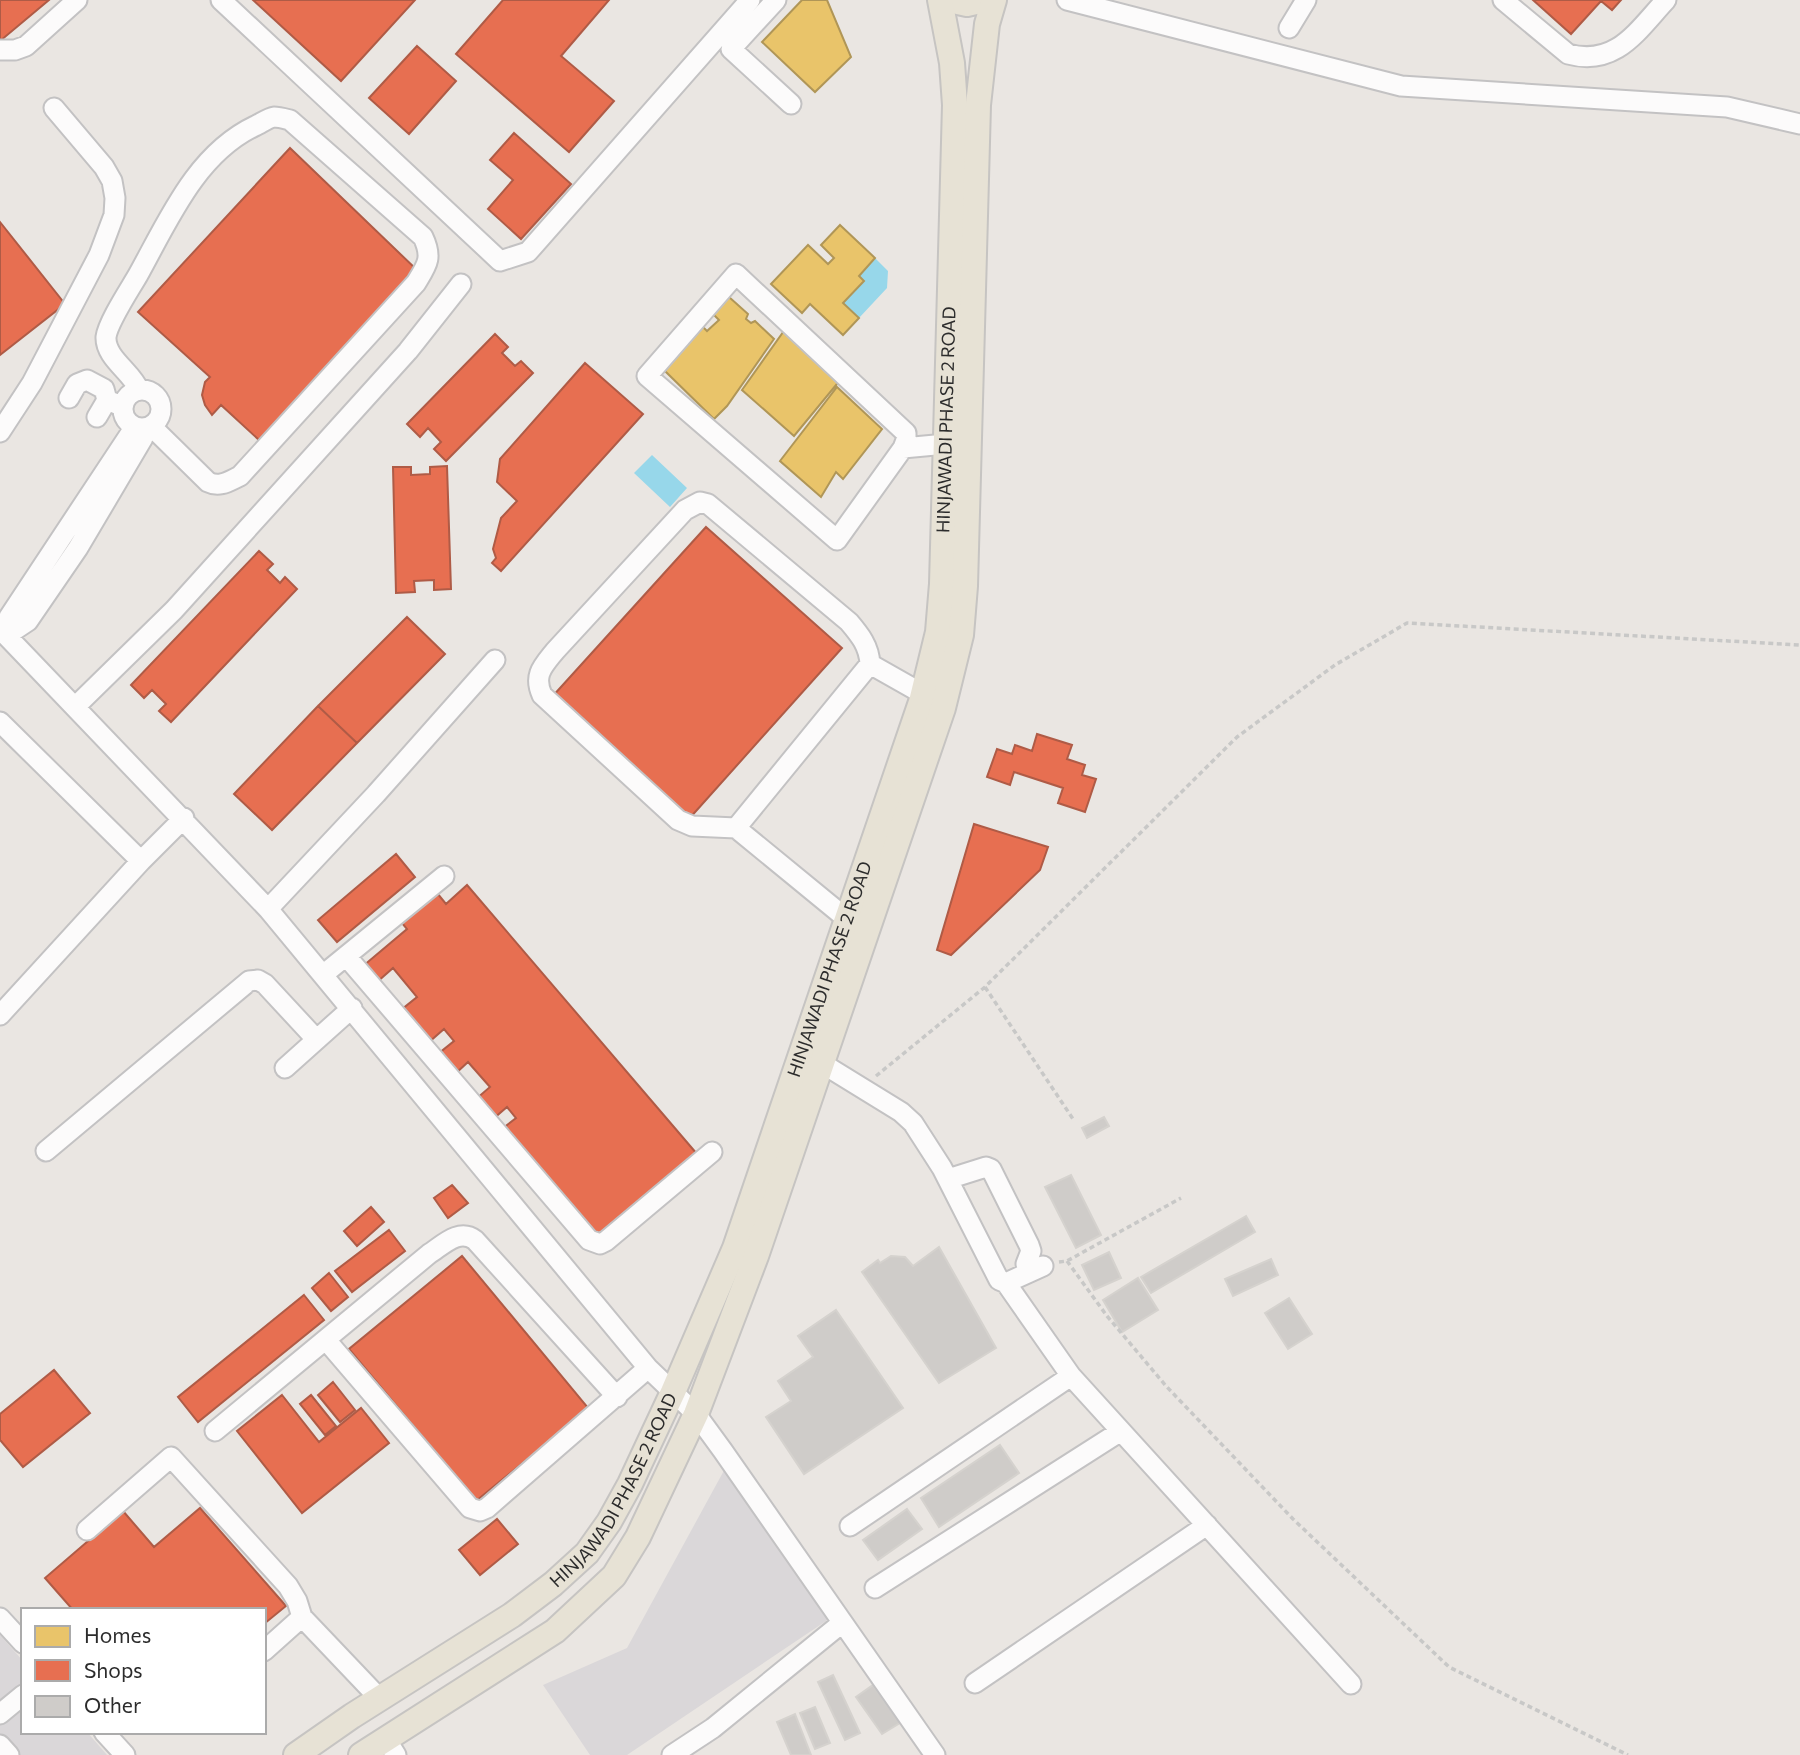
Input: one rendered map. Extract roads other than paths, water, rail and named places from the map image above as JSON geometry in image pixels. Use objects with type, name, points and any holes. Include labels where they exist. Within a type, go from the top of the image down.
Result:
[{"type":"main road","name":"HINJAWADI PHASE 2 ROAD","points":[[361,1755],[391,1747],[555,1631],[614,1576],[638,1537],[696,1414],[757,1256],[824,1064],[933,687],[942,584],[955,105],[952,63],[940,0]]},
{"type":"main road","points":[[949,0],[967,4],[984,0]]},
{"type":"main road","name":"HINJAWADI PHASE 2 ROAD","points":[[296,1755],[512,1615],[553,1584],[587,1553],[609,1522],[630,1484],[735,1248],[847,919],[933,687],[961,635],[965,586],[978,105],[987,24],[994,0]]},
{"type":"street","points":[[0,50],[15,50],[26,46],[77,0]]},
{"type":"street","points":[[221,0],[500,261],[528,252],[750,0]]},
{"type":"street","points":[[776,0],[731,48],[791,104]]},
{"type":"street","points":[[1067,0],[1401,86],[1727,107],[1800,124]]},
{"type":"street","points":[[1289,28],[1306,0]]},
{"type":"street","points":[[1503,0],[1568,54],[1580,57],[1615,52],[1666,0]]},
{"type":"street","points":[[0,432],[45,360],[99,255],[114,215],[112,181],[104,166],[54,108]]},
{"type":"street","points":[[69,398],[77,384],[87,380],[102,387],[107,395],[109,408],[127,421],[146,427],[208,482],[214,485],[225,484],[240,476],[416,283],[428,264],[429,249],[423,237],[290,120],[274,117],[243,132],[207,163],[170,216],[106,337],[117,362],[135,379],[139,390]]},
{"type":"street","points":[[903,448],[905,433],[736,274],[648,376],[836,540],[903,448],[946,444]]},
{"type":"street","points":[[76,706],[183,600],[408,351],[461,284]]},
{"type":"street","points":[[109,408],[139,390],[153,393],[161,403],[161,415],[146,427],[130,434],[9,617],[3,632],[184,818],[268,909],[648,1368],[696,1414],[935,1755]]},
{"type":"street","points":[[736,828],[870,664],[867,647],[849,622],[708,504],[699,502],[685,510],[540,669],[537,679],[542,695],[678,820],[692,826],[736,828],[847,919]]},
{"type":"street","points":[[268,909],[376,794],[495,660]]},
{"type":"street","points":[[870,664],[933,687]]},
{"type":"street","points":[[0,722],[141,861]]},
{"type":"street","points":[[0,1015],[184,818]]},
{"type":"street","points":[[324,974],[444,876]]},
{"type":"street","points":[[346,956],[589,1240],[600,1244],[623,1228],[712,1152]]},
{"type":"street","points":[[46,1151],[249,981],[258,980],[265,984],[316,1039]]},
{"type":"street","points":[[285,1068],[352,1008]]},
{"type":"street","points":[[406,1077],[431,1056]]},
{"type":"street","points":[[824,1064],[901,1112],[913,1123],[947,1179],[999,1280],[1006,1283],[1071,1376],[1351,1684]]},
{"type":"street","points":[[448,1127],[471,1105]]},
{"type":"street","points":[[500,1191],[524,1167]]},
{"type":"street","points":[[947,1179],[986,1167],[991,1169],[1029,1244],[1031,1251],[1026,1264],[1036,1269],[1006,1283]]},
{"type":"street","points":[[215,1431],[429,1254],[453,1238],[469,1236],[617,1396]]},
{"type":"street","points":[[326,1339],[470,1508],[480,1511],[487,1508],[648,1368]]},
{"type":"street","points":[[850,1526],[1071,1376]]},
{"type":"street","points":[[875,1588],[1121,1431]]},
{"type":"street","points":[[87,1530],[171,1457],[288,1586],[297,1601],[302,1618],[380,1699]]},
{"type":"street","points":[[975,1682],[1207,1525]]},
{"type":"street","points":[[0,1618],[21,1641]]},
{"type":"street","points":[[266,1649],[302,1618]]},
{"type":"street","points":[[672,1755],[713,1728],[842,1623]]},
{"type":"street","points":[[0,1714],[21,1697]]},
{"type":"street","points":[[106,1734],[125,1755]]},
{"type":"street","points":[[0,1745],[9,1755]]},
{"type":"water","points":[[875,258],[888,271],[887,288],[859,318],[843,303],[864,281],[859,276]]},
{"type":"water","points":[[652,455],[687,488],[670,507],[634,473]]}]
